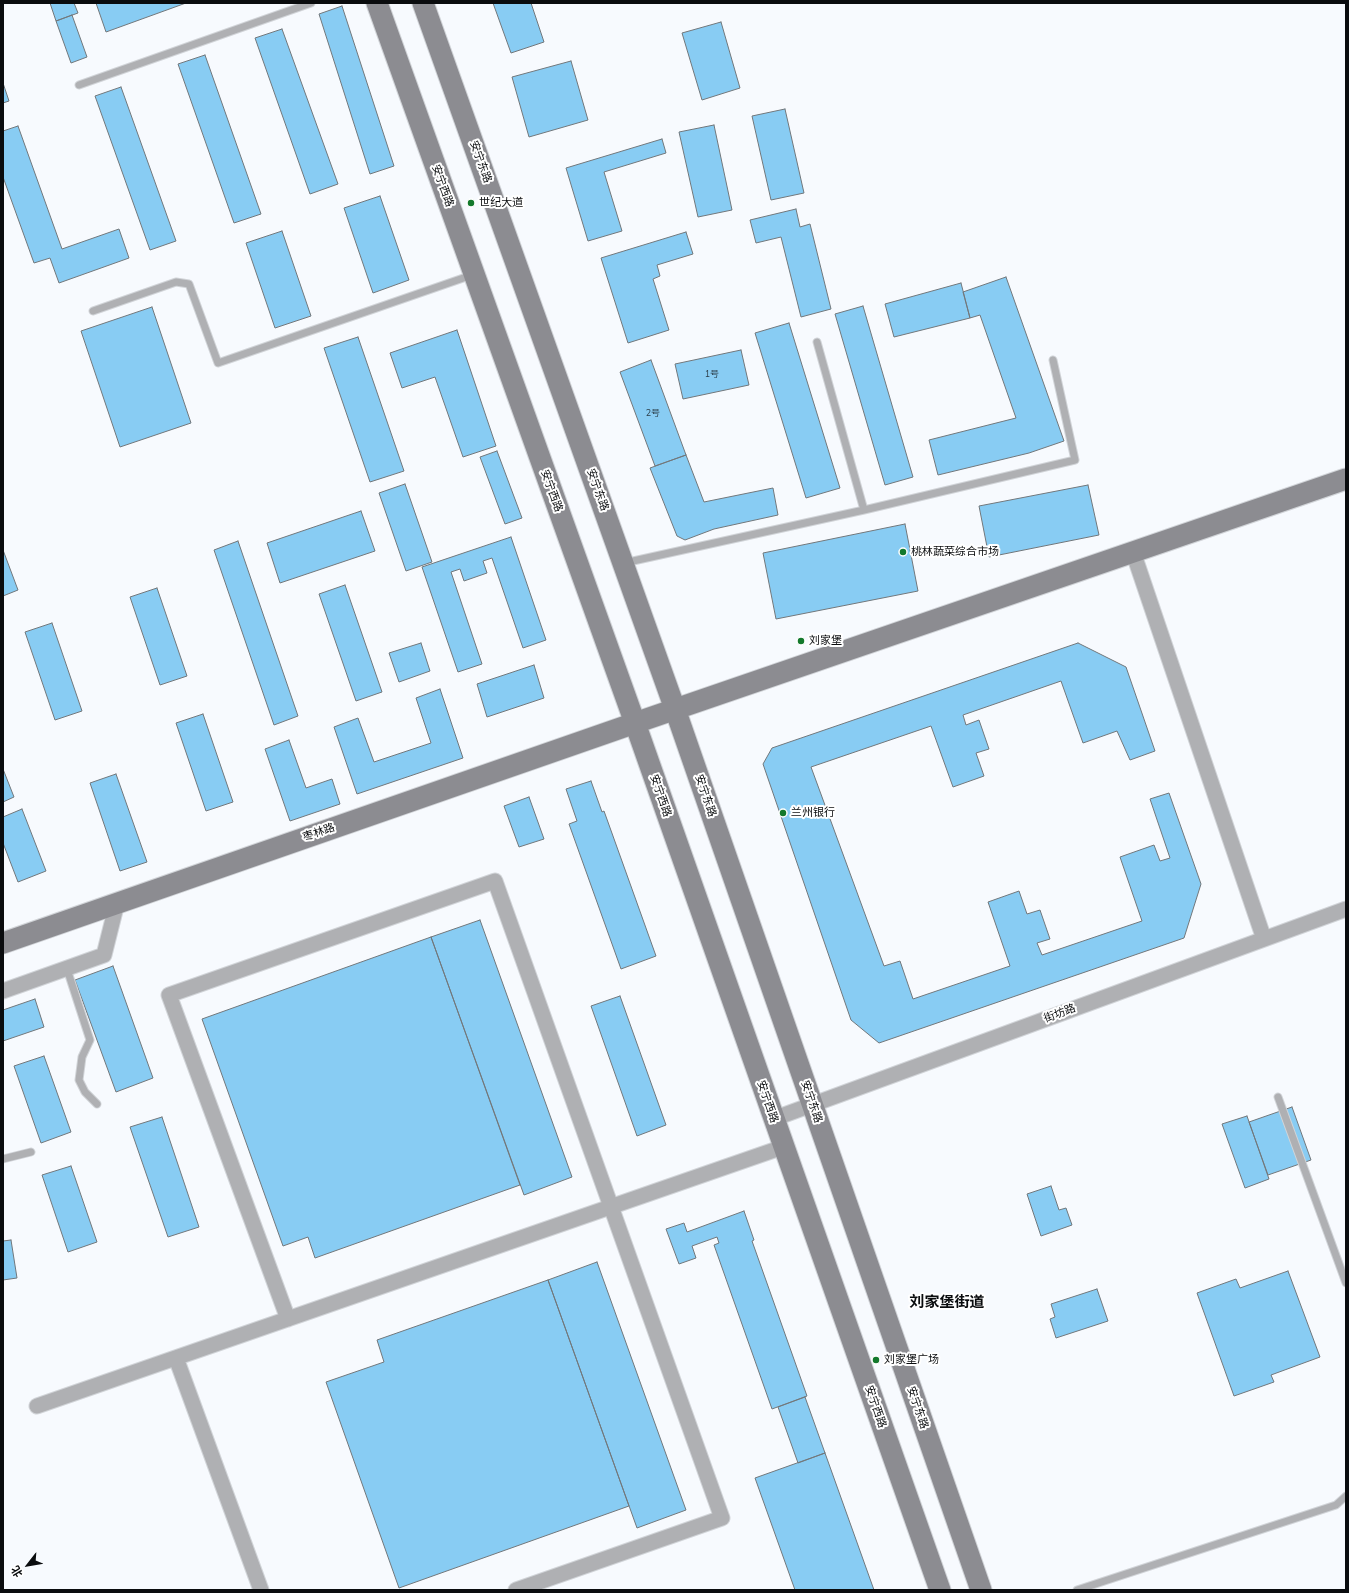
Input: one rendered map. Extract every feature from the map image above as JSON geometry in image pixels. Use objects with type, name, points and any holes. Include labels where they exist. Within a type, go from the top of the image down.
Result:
[{"type":"main road","name":"安宁西路","points":[[377,3],[635,723],[773,1119],[940,1590]]},
{"type":"main road","name":"安宁东路","points":[[423,3],[675,709],[981,1590]]},
{"type":"main road","name":"枣林路","points":[[3,943],[675,709],[1346,480]]},
{"type":"street","points":[[1133,552],[1264,939]]},
{"type":"street","points":[[288,1319],[169,995],[495,881],[722,1518],[516,1590]]},
{"type":"street","points":[[3,991],[104,955],[117,903]]},
{"type":"street","name":"街坊路","points":[[773,1119],[1346,909]]},
{"type":"street","points":[[38,1406],[784,1148]]},
{"type":"street","points":[[176,1358],[261,1590]]},
{"type":"lane","points":[[79,84],[311,3]]},
{"type":"lane","points":[[93,311],[176,282],[189,284],[218,363],[474,275]]},
{"type":"lane","points":[[817,342],[864,510]]},
{"type":"lane","points":[[623,563],[864,510],[1075,460],[1053,360]]},
{"type":"lane","points":[[67,969],[90,1040],[82,1057],[79,1080],[85,1092],[97,1104]]},
{"type":"lane","points":[[1278,1097],[1346,1283]]},
{"type":"lane","points":[[3,1159],[30,1152]]},
{"type":"lane","points":[[1077,1590],[1336,1505],[1346,1496]]},
{"type":"building","points":[[50,3],[74,3],[78,13],[56,21]]},
{"type":"building","points":[[96,3],[186,3],[106,32]]},
{"type":"building","points":[[493,3],[531,3],[544,42],[511,53]]},
{"type":"building","points":[[342,6],[394,166],[370,174],[319,14]]},
{"type":"building","points":[[72,15],[87,57],[71,63],[56,21]]},
{"type":"building","points":[[721,22],[740,88],[702,100],[682,33]]},
{"type":"building","points":[[282,29],[338,184],[310,194],[255,38]]},
{"type":"building","points":[[205,55],[261,214],[234,223],[178,64]]},
{"type":"building","points":[[571,61],[588,120],[529,137],[512,77]]},
{"type":"building","points":[[3,83],[9,101],[3,103]]},
{"type":"building","points":[[121,87],[176,241],[150,250],[95,96]]},
{"type":"building","points":[[785,109],[804,193],[771,200],[752,116]]},
{"type":"building","points":[[714,125],[732,210],[698,217],[679,132]]},
{"type":"building","points":[[18,126],[62,249],[119,229],[129,258],[59,283],[50,258],[34,263],[3,177],[3,131]]},
{"type":"building","points":[[662,139],[666,153],[604,172],[622,231],[588,241],[566,168]]},
{"type":"building","points":[[380,196],[409,280],[373,293],[344,208]]},
{"type":"building","points":[[796,209],[800,227],[810,224],[831,309],[801,317],[781,237],[756,243],[750,220]]},
{"type":"building","points":[[282,231],[311,316],[275,328],[246,243]]},
{"type":"building","points":[[686,232],[693,254],[657,265],[660,276],[653,279],[669,330],[628,343],[601,258]]},
{"type":"building","points":[[1006,277],[1064,441],[1029,453],[938,475],[929,440],[1016,418],[980,315],[970,318],[963,292]]},
{"type":"building","points":[[961,283],[970,318],[894,337],[885,304]]},
{"type":"building","points":[[863,306],[913,477],[885,485],[835,314]]},
{"type":"building","points":[[152,307],[191,423],[120,447],[81,331]]},
{"type":"building","points":[[789,323],[840,488],[806,498],[755,333]]},
{"type":"building","points":[[457,330],[496,446],[463,457],[435,377],[402,388],[390,353]]},
{"type":"building","points":[[358,337],[404,471],[370,482],[324,348]]},
{"type":"building","points":[[741,350],[749,385],[683,399],[675,364]]},
{"type":"building","points":[[651,360],[686,455],[655,466],[620,372]]},
{"type":"building","points":[[497,451],[522,518],[505,524],[480,457]]},
{"type":"building","points":[[686,455],[704,502],[773,488],[778,515],[714,529],[685,540],[677,536],[650,468]]},
{"type":"building","points":[[405,484],[432,562],[406,571],[379,493]]},
{"type":"building","points":[[1088,485],[1099,535],[989,557],[979,506]]},
{"type":"building","points":[[361,511],[375,551],[280,583],[267,543]]},
{"type":"building","points":[[905,524],[918,591],[776,619],[763,553]]},
{"type":"building","points":[[511,537],[546,640],[523,648],[492,558],[483,561],[487,573],[464,581],[460,569],[451,572],[482,664],[458,672],[422,567]]},
{"type":"building","points":[[238,541],[298,716],[274,725],[214,550]]},
{"type":"building","points":[[3,550],[18,590],[3,596]]},
{"type":"building","points":[[345,585],[382,692],[356,701],[319,594]]},
{"type":"building","points":[[157,588],[187,676],[160,685],[130,597]]},
{"type":"building","points":[[52,623],[82,711],[55,720],[25,632]]},
{"type":"building","points":[[421,643],[430,671],[399,682],[389,653]]},
{"type":"building","points":[[1078,643],[1126,667],[1155,751],[1130,760],[1117,731],[1083,743],[1061,681],[963,715],[966,725],[979,720],[989,749],[976,753],[984,776],[953,787],[931,726],[811,767],[884,966],[900,961],[913,999],[1010,966],[988,902],[1019,891],[1027,914],[1040,910],[1050,939],[1037,943],[1042,955],[1142,921],[1120,857],[1154,845],[1160,861],[1170,858],[1150,799],[1169,793],[1201,884],[1184,938],[879,1043],[851,1020],[763,764],[772,748]]},
{"type":"building","points":[[534,665],[544,698],[487,717],[477,684]]},
{"type":"building","points":[[440,689],[463,758],[357,794],[334,727],[358,718],[374,762],[431,743],[416,698]]},
{"type":"building","points":[[203,714],[233,802],[206,811],[176,723]]},
{"type":"building","points":[[289,740],[306,788],[332,779],[340,804],[290,821],[265,749]]},
{"type":"building","points":[[3,769],[14,797],[3,802]]},
{"type":"building","points":[[116,774],[147,862],[120,871],[90,783]]},
{"type":"building","points":[[591,781],[602,812],[604,811],[656,956],[621,969],[569,824],[577,821],[566,789]]},
{"type":"building","points":[[529,797],[544,839],[519,847],[504,806]]},
{"type":"building","points":[[22,809],[46,871],[18,882],[3,843],[3,817]]},
{"type":"building","points":[[480,920],[572,1177],[524,1195],[431,937]]},
{"type":"building","points":[[431,937],[520,1185],[315,1258],[308,1237],[283,1246],[202,1019]]},
{"type":"building","points":[[113,966],[153,1078],[116,1092],[75,980]]},
{"type":"building","points":[[620,996],[666,1125],[637,1136],[591,1006]]},
{"type":"building","points":[[35,999],[44,1027],[3,1041],[3,1010]]},
{"type":"building","points":[[44,1056],[71,1132],[41,1143],[14,1066]]},
{"type":"building","points":[[1292,1107],[1311,1160],[1268,1175],[1249,1122]]},
{"type":"building","points":[[1247,1116],[1269,1179],[1245,1188],[1222,1124]]},
{"type":"building","points":[[162,1117],[199,1227],[168,1237],[130,1127]]},
{"type":"building","points":[[71,1166],[97,1242],[68,1252],[42,1175]]},
{"type":"building","points":[[1051,1186],[1059,1210],[1066,1208],[1072,1225],[1041,1236],[1027,1194]]},
{"type":"building","points":[[744,1211],[754,1240],[752,1241],[807,1396],[772,1409],[714,1245],[719,1243],[717,1237],[692,1246],[696,1258],[679,1264],[666,1229],[684,1223],[687,1232]]},
{"type":"building","points":[[11,1240],[17,1278],[3,1280],[3,1241]]},
{"type":"building","points":[[597,1262],[686,1510],[637,1528],[548,1280]]},
{"type":"building","points":[[1288,1271],[1320,1357],[1271,1375],[1274,1382],[1234,1396],[1197,1293],[1236,1279],[1240,1288]]},
{"type":"building","points":[[548,1280],[629,1506],[399,1588],[326,1382],[384,1362],[377,1340]]},
{"type":"building","points":[[1097,1289],[1108,1321],[1056,1338],[1050,1319],[1055,1317],[1051,1304]]},
{"type":"building","points":[[805,1397],[825,1453],[798,1463],[778,1407]]},
{"type":"building","points":[[825,1453],[874,1590],[795,1590],[755,1478]]},
{"type":"place","name":"世纪大道","points":[[471,203]]},
{"type":"place","name":"桃林蔬菜综合市场","points":[[903,552]]},
{"type":"place","name":"刘家堡","points":[[801,641]]},
{"type":"place","name":"兰州银行","points":[[783,813]]},
{"type":"place","name":"刘家堡广场","points":[[876,1360]]},
{"type":"district","name":"刘家堡街道","points":[[947,1303]]}]
